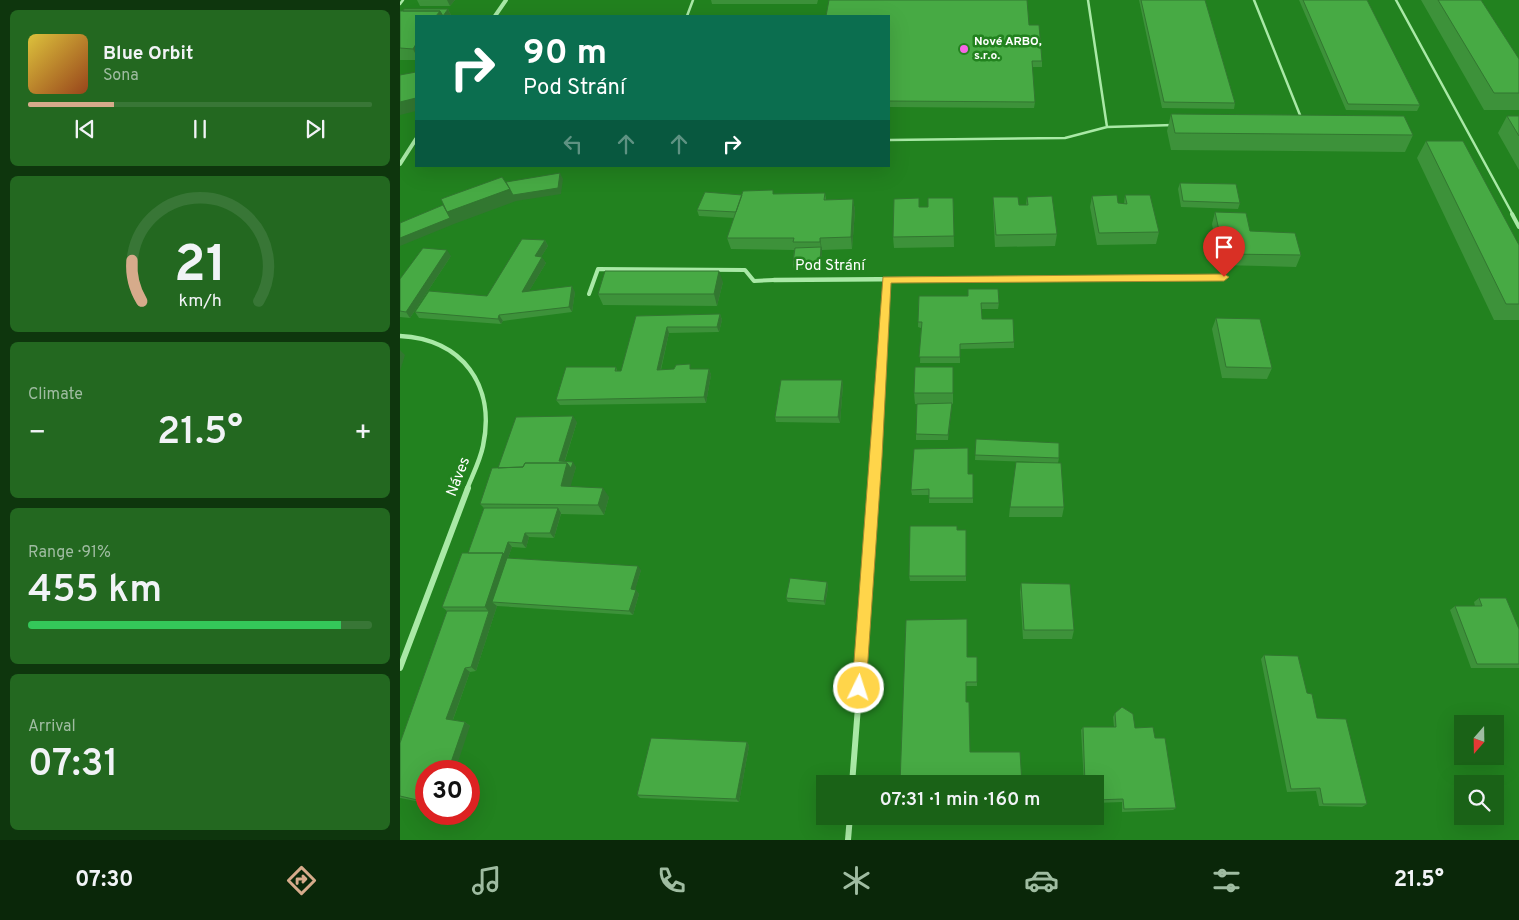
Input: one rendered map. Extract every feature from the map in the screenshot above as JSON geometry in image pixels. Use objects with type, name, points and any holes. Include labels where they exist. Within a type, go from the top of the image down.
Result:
[{"type":"street","points":[[496,15],[506,0]]},
{"type":"street","points":[[400,164],[415,141]]},
{"type":"street","name":"Pod Strání","points":[[774,280],[1224,277]]},
{"type":"street","name":"Pod Strání","points":[[853,775],[876,457],[886,280]]},
{"type":"street","name":"Náves","points":[[400,336],[430,339],[447,346],[462,358],[474,374],[482,394],[486,416],[483,447],[400,668]]},
{"type":"street","points":[[848,840],[849,825]]},
{"type":"lane","points":[[400,4],[403,0]]},
{"type":"lane","points":[[688,15],[693,0]]},
{"type":"lane","points":[[1088,0],[1107,128]]},
{"type":"lane","points":[[1254,0],[1303,123],[1294,124]]},
{"type":"lane","points":[[1396,0],[1519,227]]},
{"type":"lane","points":[[890,140],[1065,138],[1107,128],[1182,125]]},
{"type":"lane","points":[[589,294],[598,268],[745,270],[754,281],[774,280]]},
{"type":"building","name":"Nové ARBO, s.r.o.","points":[[829,0],[1027,0],[1029,25],[1039,25],[1042,61],[1032,61],[1035,102],[890,101],[890,15],[826,15]]},
{"type":"building","points":[[1141,0],[1205,0],[1235,103],[1164,102]]},
{"type":"building","points":[[1303,0],[1367,0],[1420,105],[1348,104]]},
{"type":"building","points":[[1438,0],[1481,0],[1519,59],[1519,93],[1494,93]]},
{"type":"building","points":[[404,9],[448,9],[444,15],[440,11],[403,11]]},
{"type":"building","points":[[400,11],[440,11],[437,15],[415,15],[415,46],[413,49],[400,48]]},
{"type":"building","points":[[415,72],[415,98],[400,102],[400,75]]},
{"type":"building","points":[[1171,114],[1404,116],[1413,135],[1175,133]]},
{"type":"building","points":[[1507,116],[1519,116],[1519,136]]},
{"type":"building","points":[[1426,141],[1463,141],[1519,245],[1519,304],[1506,304]]},
{"type":"building","points":[[560,173],[558,188],[513,195],[506,182]]},
{"type":"building","points":[[502,177],[510,189],[447,212],[441,199]]},
{"type":"building","points":[[1180,183],[1236,184],[1240,203],[1183,201]]},
{"type":"building","points":[[773,190],[773,194],[825,193],[824,200],[853,199],[851,237],[820,238],[820,242],[793,242],[794,238],[727,238],[743,191]]},
{"type":"building","points":[[705,192],[742,195],[736,212],[697,210]]},
{"type":"building","points":[[1117,195],[1118,203],[1127,204],[1125,195],[1150,195],[1159,232],[1099,233],[1092,196]]},
{"type":"building","points":[[1052,196],[1057,234],[996,235],[993,197],[1018,197],[1019,205],[1028,205],[1027,197]]},
{"type":"building","points":[[919,198],[919,207],[928,207],[928,198],[953,198],[954,236],[893,237],[894,199]]},
{"type":"building","points":[[443,205],[450,218],[400,238],[400,223]]},
{"type":"building","points":[[1215,212],[1246,213],[1250,231],[1295,233],[1301,255],[1224,254]]},
{"type":"building","points":[[522,239],[545,240],[535,256],[542,257],[522,292],[572,286],[569,307],[499,315],[498,319],[415,312],[429,291],[487,296]]},
{"type":"building","points":[[821,247],[820,262],[793,263],[795,248]]},
{"type":"building","points":[[423,248],[447,250],[406,312],[400,311],[400,279]]},
{"type":"building","points":[[605,271],[719,271],[714,294],[598,294]]},
{"type":"building","points":[[968,289],[998,289],[999,303],[981,303],[982,319],[1013,319],[1014,342],[960,344],[960,357],[919,357],[922,322],[918,322],[919,296],[968,296]]},
{"type":"building","points":[[720,314],[717,327],[667,327],[657,370],[674,369],[676,365],[690,364],[690,369],[709,369],[704,397],[556,400],[566,367],[616,367],[615,371],[621,371],[636,316]]},
{"type":"building","points":[[1216,318],[1260,319],[1272,368],[1226,367]]},
{"type":"building","points":[[915,367],[953,367],[953,393],[914,393]]},
{"type":"building","points":[[781,380],[842,380],[838,417],[775,417]]},
{"type":"building","points":[[952,403],[948,435],[916,434],[917,404]]},
{"type":"building","points":[[573,416],[559,461],[573,462],[571,468],[567,463],[525,463],[523,467],[498,468],[516,417]]},
{"type":"building","points":[[976,439],[1059,443],[1059,458],[975,455]]},
{"type":"building","points":[[968,448],[968,474],[973,474],[973,498],[929,498],[929,489],[911,490],[914,449]]},
{"type":"building","points":[[1016,462],[1061,463],[1064,507],[1010,507]]},
{"type":"building","points":[[525,463],[567,463],[561,486],[603,488],[598,505],[480,504],[492,468],[523,467]]},
{"type":"building","points":[[484,508],[558,508],[550,533],[525,533],[522,543],[508,542],[504,554],[468,553]]},
{"type":"building","points":[[910,526],[957,526],[957,530],[966,530],[966,576],[909,576]]},
{"type":"building","points":[[462,553],[503,553],[485,607],[442,607]]},
{"type":"building","points":[[507,558],[638,566],[631,589],[636,590],[629,611],[492,602]]},
{"type":"building","points":[[790,578],[827,582],[824,601],[786,598]]},
{"type":"building","points":[[1021,583],[1070,584],[1074,630],[1024,630]]},
{"type":"building","points":[[1479,598],[1506,598],[1519,629],[1519,664],[1477,664],[1455,606],[1482,606]]},
{"type":"building","points":[[447,611],[489,611],[471,667],[465,668],[446,719],[465,722],[452,760],[415,760],[415,799],[400,796],[400,743]]},
{"type":"building","points":[[967,619],[967,657],[977,657],[977,682],[966,682],[966,702],[969,702],[970,752],[1020,752],[1021,775],[900,775],[906,620]]},
{"type":"building","points":[[1264,655],[1298,656],[1307,693],[1312,694],[1317,718],[1346,719],[1367,804],[1323,804],[1320,788],[1291,789]]},
{"type":"building","points":[[1122,707],[1133,714],[1135,728],[1153,727],[1155,738],[1165,738],[1176,808],[1124,809],[1123,799],[1104,800],[1104,775],[1085,775],[1083,727],[1116,727],[1115,713]]},
{"type":"building","points":[[651,738],[747,742],[736,799],[637,795]]},
{"type":"place","name":"Nové ARBO, s.r.o.","points":[[964,49]]},
{"type":"route","points":[[859,688],[876,457],[886,280],[1224,277]]}]
